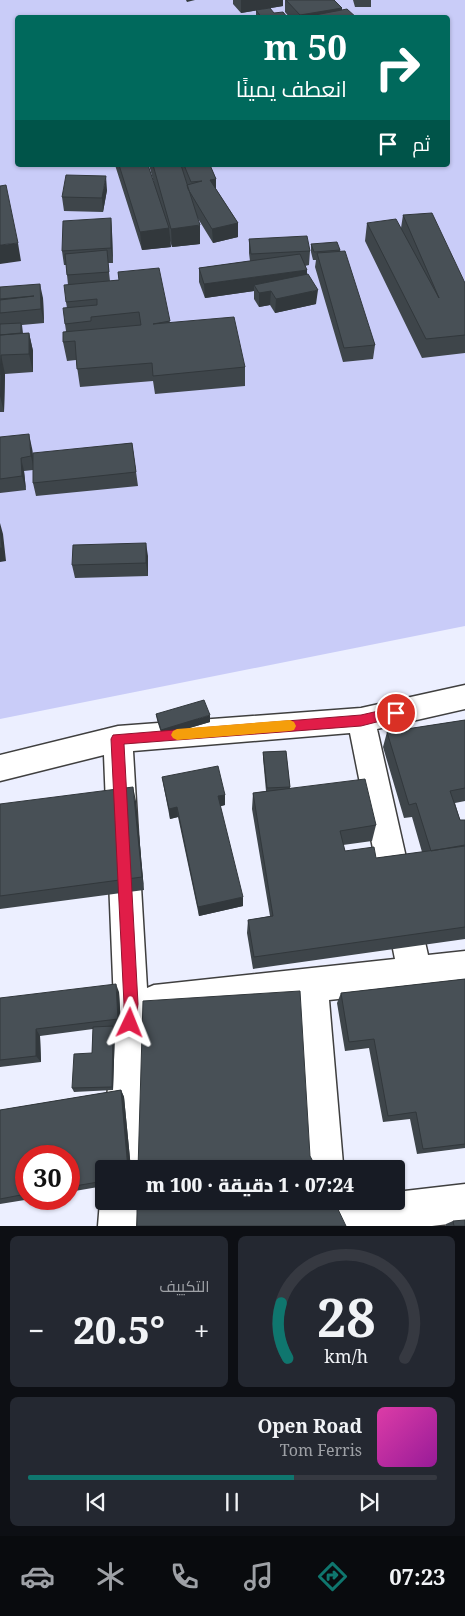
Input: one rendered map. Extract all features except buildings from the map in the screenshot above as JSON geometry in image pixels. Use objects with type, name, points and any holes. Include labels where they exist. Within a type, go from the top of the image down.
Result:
[{"type":"street","points":[[0,768],[118,739],[361,720],[465,697]]},
{"type":"street","points":[[361,720],[415,974]]},
{"type":"street","points":[[118,739],[131,1004],[122,1160]]},
{"type":"street","points":[[131,1004],[465,968]]},
{"type":"street","points":[[311,985],[324,1160]]},
{"type":"street","points":[[349,1215],[465,1203]]},
{"type":"street","points":[[117,1226],[118,1210]]},
{"type":"shaded area","points":[[0,0],[465,0],[465,626],[0,719]]},
{"type":"slow traffic","points":[[177,735],[290,726]]},
{"type":"route","points":[[130,1023],[131,1004],[118,739],[361,720],[396,713]]}]
